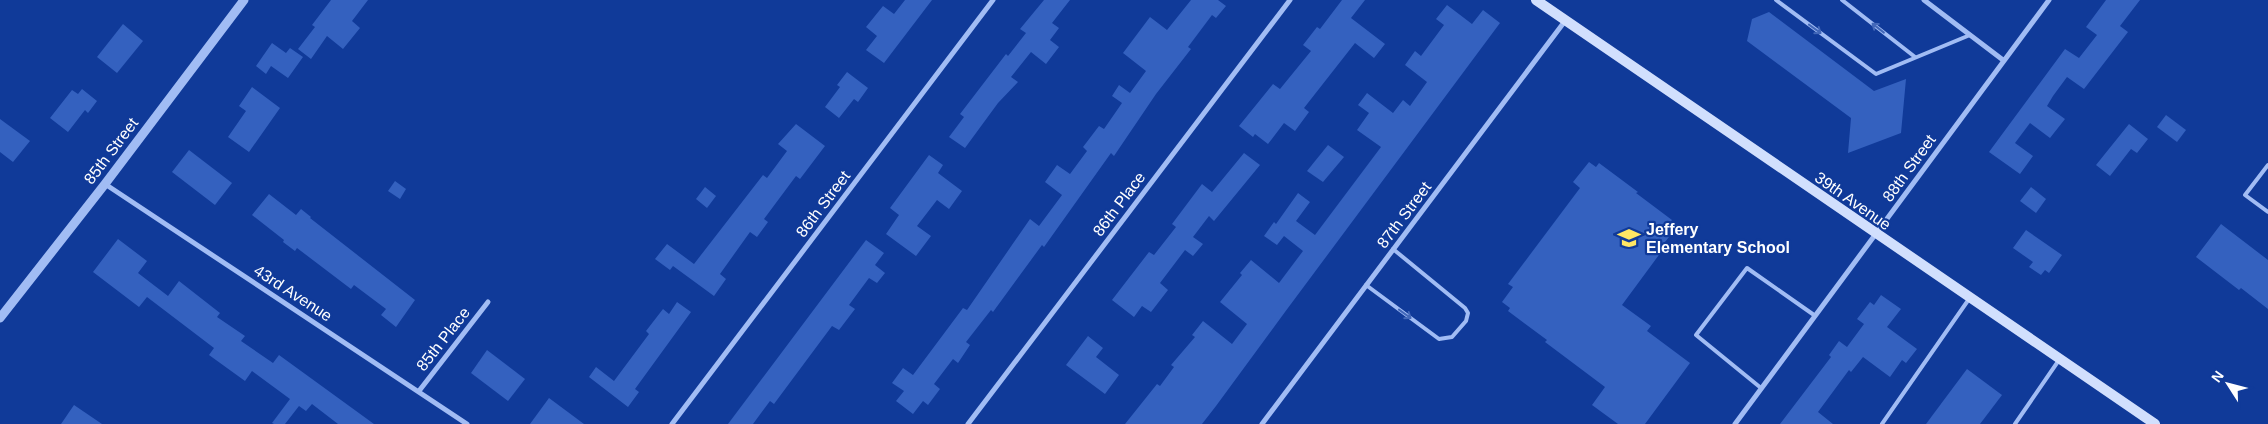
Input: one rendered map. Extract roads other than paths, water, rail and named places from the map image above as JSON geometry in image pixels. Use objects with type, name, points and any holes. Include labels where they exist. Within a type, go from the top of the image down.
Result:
[{"type":"main road","name":"39th Avenue","points":[[1536,0],[2153,424]]},
{"type":"street","name":"85th Street","points":[[0,318],[3,307],[105,184],[244,0]]},
{"type":"street","name":"86th Street","points":[[672,424],[993,0]]},
{"type":"street","name":"86th Place","points":[[968,424],[1290,0]]},
{"type":"street","points":[[1924,0],[2004,60]]},
{"type":"street","name":"88th Street","points":[[1734,424],[2049,0]]},
{"type":"street","name":"87th Street","points":[[1262,424],[1565,20]]},
{"type":"street","name":"43rd Avenue","points":[[105,184],[467,424]]},
{"type":"street","name":"85th Place","points":[[418,391],[488,302]]},
{"type":"lane","points":[[1776,0],[1876,74],[1970,34]]},
{"type":"lane","points":[[1842,0],[1915,57]]},
{"type":"lane","points":[[2268,165],[2245,195],[2268,212]]},
{"type":"lane","points":[[1366,285],[1439,339],[1452,337],[1466,320],[1468,313],[1465,308],[1393,250]]},
{"type":"lane","points":[[1761,388],[1696,335],[1747,268],[1814,314]]},
{"type":"lane","points":[[1882,424],[1969,298]]},
{"type":"lane","points":[[2014,424],[2060,360]]},
{"type":"place","name":"Jeffery Elementary School","points":[[1629,238]]}]
